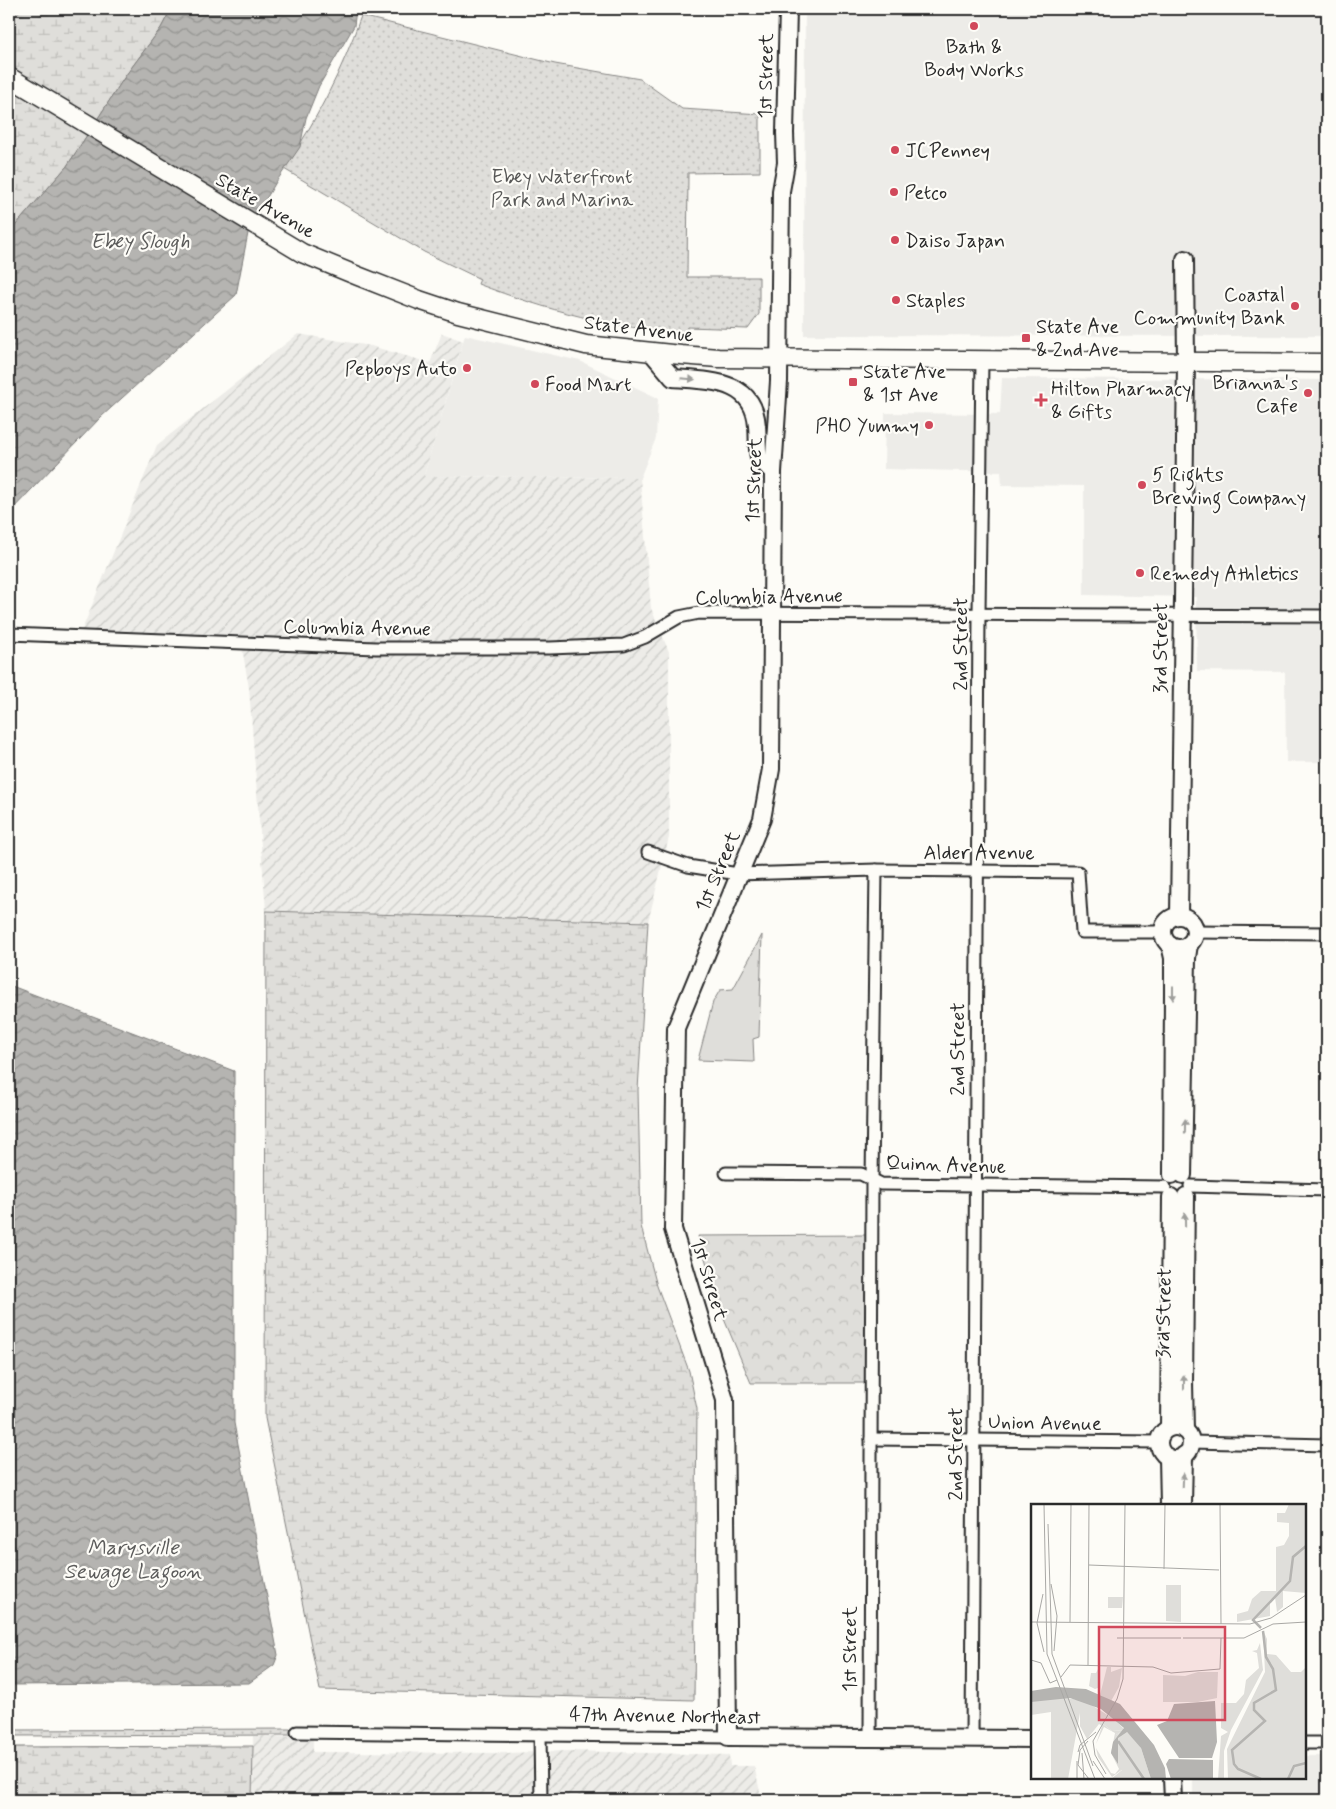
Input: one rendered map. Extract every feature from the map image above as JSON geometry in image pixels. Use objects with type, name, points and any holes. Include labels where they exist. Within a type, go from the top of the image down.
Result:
[{"type":"main road","name":"State Avenue","points":[[9,77],[302,253],[419,300],[458,313],[586,345],[718,358],[1327,363]]},
{"type":"street","name":"1st Street","points":[[728,1737],[725,1400],[672,1229],[676,1028],[762,819],[771,769],[773,472],[779,358],[781,191],[786,163],[788,9]]},
{"type":"street","name":"3rd Street","points":[[1179,916],[1186,362],[1185,260]]},
{"type":"street","points":[[651,352],[673,378],[730,385],[743,394],[752,406],[757,423],[759,457],[773,472]]},
{"type":"street","name":"2nd Street","points":[[972,1738],[982,359]]},
{"type":"street","name":"Columbia Avenue","points":[[9,634],[366,647],[550,648],[624,646],[645,637],[679,617],[699,613],[1327,616]]},
{"type":"street","points":[[648,852],[688,866],[738,874]]},
{"type":"street","name":"1st Street","points":[[870,1738],[872,1180],[876,870]]},
{"type":"street","name":"Alder Avenue","points":[[738,874],[876,870],[1078,872],[1082,932],[1167,939]]},
{"type":"street","points":[[1192,938],[1190,921],[1179,916],[1168,921],[1167,939],[1179,948],[1192,938],[1327,933]]},
{"type":"street","name":"3rd Street","points":[[1169,1428],[1186,958],[1192,938]]},
{"type":"street","name":"3rd Street","points":[[1167,939],[1172,958],[1184,1382],[1182,1504]]},
{"type":"street","name":"Quinn Avenue","points":[[726,1173],[861,1174],[881,1184],[1178,1186],[1327,1190]]},
{"type":"street","points":[[1182,1446],[1174,1427],[1169,1428],[1161,1435],[1158,1442],[1161,1451],[1182,1446],[1327,1445]]},
{"type":"street","name":"Union Avenue","points":[[871,1439],[1158,1442]]},
{"type":"street","name":"3rd Street","points":[[1169,1504],[1182,1446]]},
{"type":"street","name":"47th Avenue Northeast","points":[[297,1732],[1031,1739]]},
{"type":"street","points":[[540,1735],[540,1800]]},
{"type":"street","points":[[1306,1743],[1327,1743]]},
{"type":"street","points":[[1172,1779],[1173,1800]]},
{"type":"shaded area","points":[[805,9],[1327,9],[1327,336],[804,335]]},
{"type":"shaded area","points":[[442,333],[463,341],[424,476],[640,478],[651,608],[669,652],[669,837],[648,922],[266,911],[249,688],[240,636],[82,630],[157,445],[298,334],[371,346],[430,363]]},
{"type":"shaded area","points":[[465,335],[580,361],[658,398],[656,438],[640,478],[424,476]]},
{"type":"shaded area","points":[[1002,378],[1327,380],[1327,762],[1286,762],[1285,672],[1197,671],[1196,597],[1084,595],[1084,486],[1002,485],[1001,472],[884,469],[885,413],[1000,414]]},
{"type":"shaded area","points":[[253,1736],[313,1737],[313,1752],[505,1753],[569,1751],[729,1755],[730,1766],[754,1766],[762,1800],[253,1800]]},
{"type":"shaded area","points":[[1306,1756],[1327,1756],[1327,1800],[1193,1800],[1193,1779],[1306,1779]]},
{"type":"green space","points":[[9,9],[171,9],[161,28],[126,75],[67,166],[9,233]]},
{"type":"green space","name":"Ebey Waterfront Park and Marina","points":[[361,16],[555,64],[640,79],[682,109],[760,114],[760,172],[688,173],[687,277],[759,277],[759,314],[748,329],[687,327],[687,334],[660,331],[607,322],[529,302],[478,284],[480,279],[424,252],[284,169],[307,133],[327,95]]},
{"type":"green space","points":[[266,911],[648,922],[638,1090],[641,1226],[657,1286],[689,1371],[697,1409],[694,1700],[320,1690],[265,1418]]},
{"type":"green space","points":[[762,935],[759,1037],[753,1039],[754,1062],[698,1060],[713,1002],[720,990],[733,989]]},
{"type":"green space","points":[[867,1235],[865,1383],[751,1383],[724,1319],[698,1236]]},
{"type":"green space","points":[[291,1729],[291,1735],[9,1736],[9,1730]]},
{"type":"green space","points":[[253,1746],[252,1800],[9,1800],[9,1747]]},
{"type":"water","name":"Ebey Slough","points":[[171,9],[356,9],[354,26],[319,86],[306,118],[300,147],[276,182],[249,228],[236,295],[101,417],[9,513],[9,233],[67,166],[126,75],[161,28]]},
{"type":"water","name":"Marysville Sewage Lagoon","points":[[9,985],[234,1071],[234,1423],[278,1655],[274,1665],[249,1683],[9,1685]]},
{"type":"place","name":"Bath & Body Works","points":[[974,26]]},
{"type":"place","name":"JCPenney","points":[[895,150]]},
{"type":"place","name":"Petco","points":[[894,192]]},
{"type":"place","name":"Daiso Japan","points":[[895,240]]},
{"type":"place","name":"Staples","points":[[896,300]]},
{"type":"place","name":"Coastal Community Bank","points":[[1295,306]]},
{"type":"place","name":"State Ave & 2nd Ave","points":[[1026,338]]},
{"type":"place","name":"Pepboys Auto","points":[[467,368]]},
{"type":"place","name":"State Ave & 1st Ave","points":[[853,382]]},
{"type":"place","name":"Food Mart","points":[[535,384]]},
{"type":"place","name":"Brianna's Cafe","points":[[1308,393]]},
{"type":"place","name":"Hilton Pharmacy & Gifts","points":[[1041,400]]},
{"type":"place","name":"PHO Yummy","points":[[929,425]]},
{"type":"place","name":"5 Rights Brewing Company","points":[[1142,485]]},
{"type":"place","name":"Remedy Athletics","points":[[1140,573]]}]
